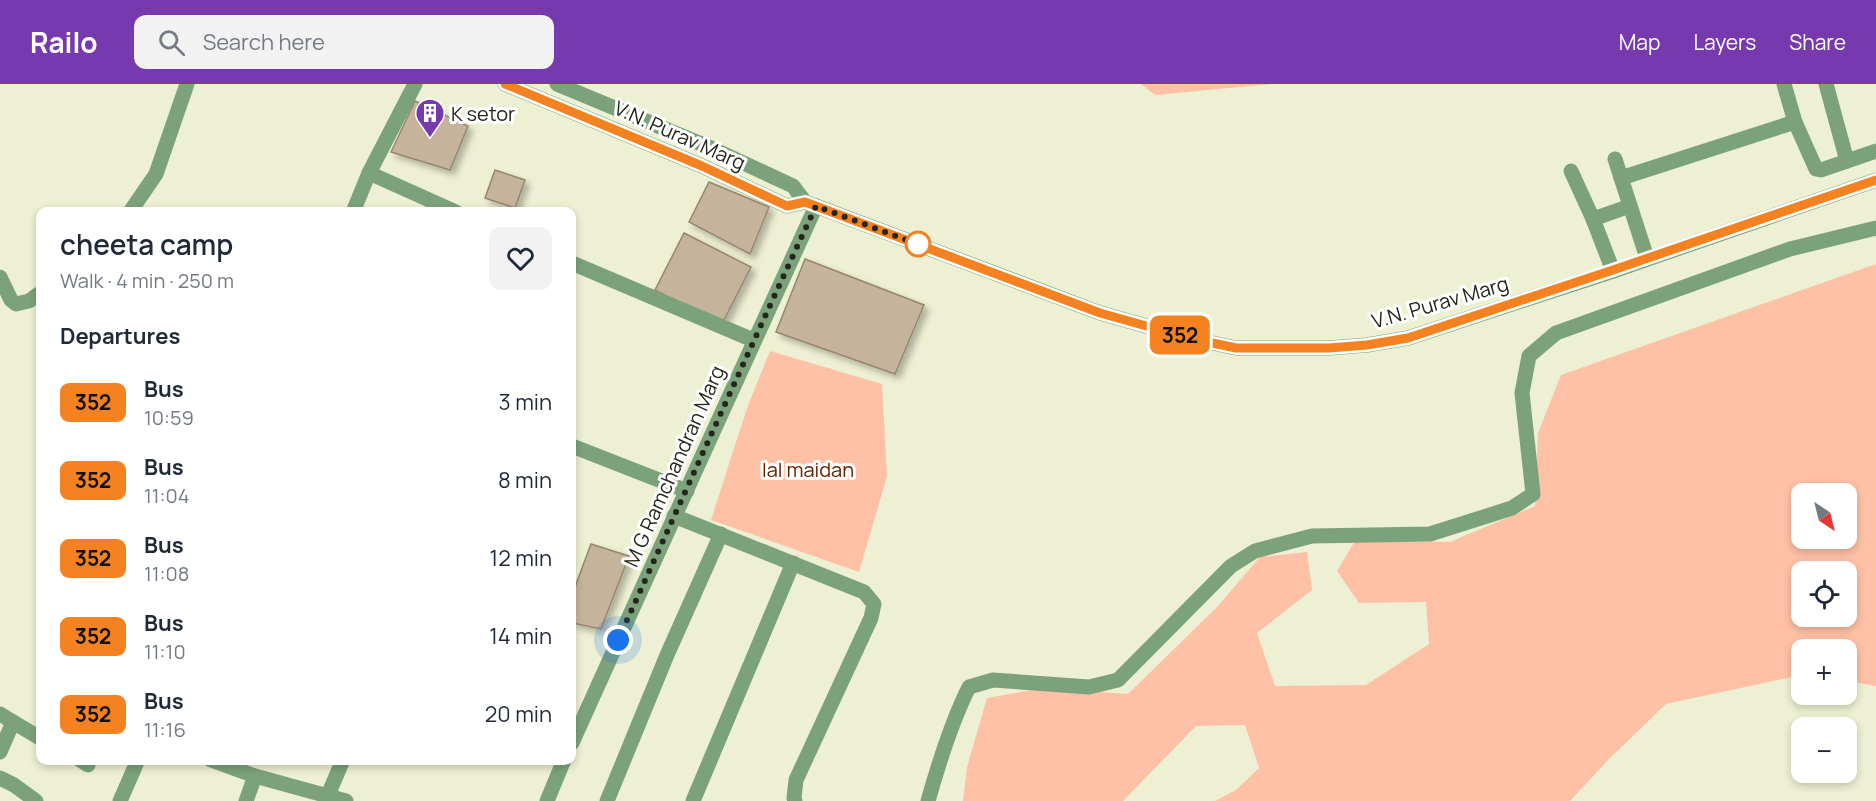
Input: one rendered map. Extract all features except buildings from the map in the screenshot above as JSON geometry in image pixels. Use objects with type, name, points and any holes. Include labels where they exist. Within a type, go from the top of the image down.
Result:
[{"type":"street","points":[[133,207],[156,174],[187,84]]},
{"type":"street","points":[[355,207],[369,173],[415,84]]},
{"type":"street","name":"V.N. Purav Marg","points":[[505,84],[702,166],[787,206],[810,204],[1100,313],[1189,338],[1236,348],[1329,348],[1408,338],[1876,180]]},
{"type":"street","points":[[1784,84],[1795,122],[1816,169],[1821,170],[1876,151]]},
{"type":"street","points":[[1826,84],[1847,160]]},
{"type":"street","points":[[553,104],[559,85]]},
{"type":"street","name":"V.N. Purav Marg","points":[[559,85],[711,148],[793,186],[810,204]]},
{"type":"street","points":[[1621,178],[1795,122]]},
{"type":"street","points":[[702,166],[711,148]]},
{"type":"street","points":[[1615,159],[1647,258]]},
{"type":"street","points":[[1571,171],[1613,270]]},
{"type":"street","points":[[369,173],[445,207]]},
{"type":"street","name":"M G Ramchandran Marg","points":[[576,734],[687,491],[810,204]]},
{"type":"street","points":[[1593,219],[1630,206]]},
{"type":"street","points":[[928,801],[958,709],[969,687],[993,680],[1089,687],[1118,680],[1231,566],[1255,551],[1311,536],[1430,534],[1512,508],[1533,494],[1522,393],[1529,356],[1556,333],[1790,249],[1876,228]]},
{"type":"street","points":[[576,265],[753,340]]},
{"type":"street","points":[[0,277],[10,300],[16,304],[29,301],[36,296]]},
{"type":"street","points":[[576,448],[687,491]]},
{"type":"street","points":[[675,516],[864,592],[874,604],[872,618],[796,780],[795,801]]},
{"type":"street","points":[[607,801],[667,655],[721,534]]},
{"type":"street","points":[[693,801],[793,563]]},
{"type":"street","points":[[0,752],[7,718],[36,736]]},
{"type":"street","points":[[120,801],[136,765]]},
{"type":"street","points":[[224,765],[346,801]]},
{"type":"street","points":[[328,795],[340,765]]},
{"type":"street","points":[[547,801],[562,765]]},
{"type":"street","points":[[246,801],[255,776]]},
{"type":"street","points":[[0,778],[36,801]]},
{"type":"green space","points":[[1141,84],[1271,84],[1155,95]]},
{"type":"green space","points":[[1876,264],[1876,686],[1857,683],[1857,639],[1791,639],[1791,677],[1666,704],[1609,759],[1570,801],[1215,801],[1236,790],[1259,768],[1245,725],[1196,726],[1123,801],[963,801],[967,767],[987,698],[1043,688],[1128,694],[1217,607],[1260,557],[1307,552],[1312,590],[1257,633],[1275,686],[1366,685],[1429,644],[1426,602],[1359,603],[1337,571],[1355,541],[1450,542],[1535,506],[1538,433],[1561,375]]},
{"type":"green space","name":"lal maidan","points":[[770,351],[882,384],[887,476],[859,572],[711,520],[747,408]]},
{"type":"bus line","name":"352","points":[[505,84],[702,166],[787,206],[805,202],[1100,313],[1189,338],[1236,348],[1329,348],[1408,338],[1876,180]]},
{"type":"place","name":"K setor","points":[[430,138]]},
{"type":"route","points":[[618,640],[816,206],[925,247],[918,244]]}]
